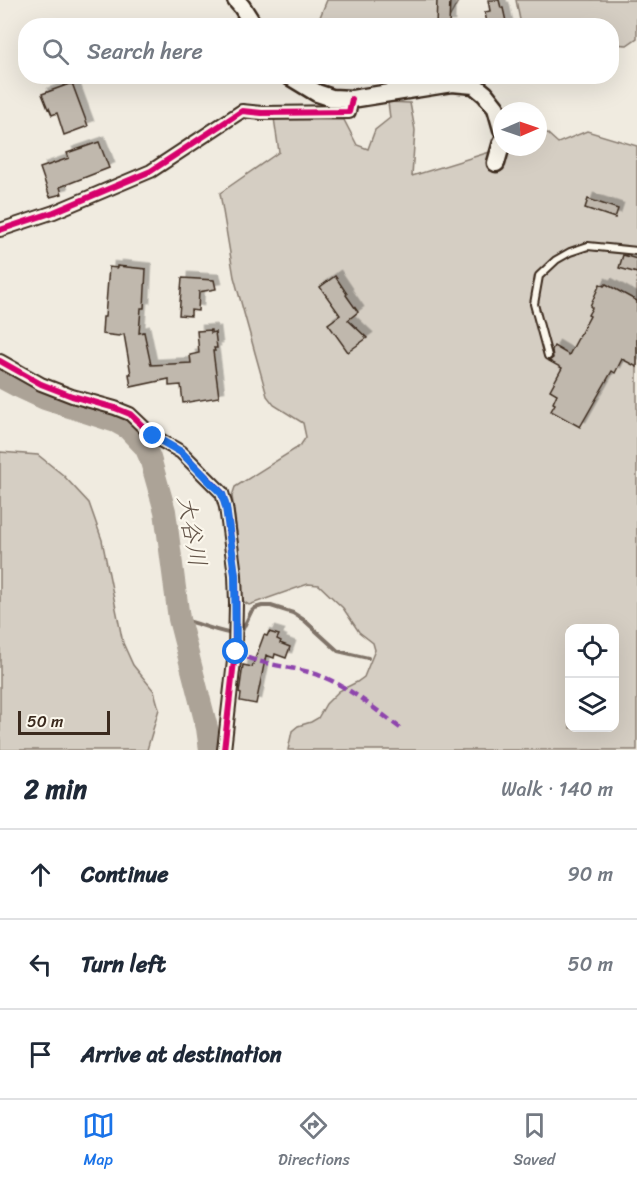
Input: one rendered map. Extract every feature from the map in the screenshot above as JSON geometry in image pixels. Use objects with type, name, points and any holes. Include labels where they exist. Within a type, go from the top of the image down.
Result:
[{"type":"street","points":[[236,0],[249,18]]},
{"type":"street","points":[[302,84],[316,93],[332,98],[352,99],[446,84]]},
{"type":"street","points":[[463,84],[474,85],[493,104]]},
{"type":"street","points":[[0,230],[54,212],[152,171],[242,111],[349,112],[352,99]]},
{"type":"street","points":[[496,163],[498,156]]},
{"type":"street","points":[[0,361],[41,384],[130,414],[153,436],[181,452],[222,494],[226,507],[235,575],[236,603],[236,652],[224,750]]},
{"type":"lane","points":[[548,356],[534,304],[539,276],[556,260],[588,246],[637,251]]},
{"type":"shaded area","points":[[327,0],[459,0],[449,18],[320,18]]},
{"type":"shaded area","points":[[516,0],[637,0],[637,38],[627,45],[619,44],[619,18],[520,18]]},
{"type":"shaded area","points":[[388,102],[410,103],[415,130],[412,176],[493,151],[493,156],[547,156],[547,133],[558,143],[587,131],[637,146],[637,750],[288,750],[292,731],[318,718],[326,704],[339,691],[364,677],[375,650],[373,643],[359,632],[343,608],[319,585],[308,584],[249,605],[242,597],[232,496],[235,487],[300,446],[306,437],[303,423],[274,405],[267,396],[234,277],[220,193],[279,152],[274,118],[344,120],[357,145],[368,149],[375,130],[390,118]]},
{"type":"shaded area","points":[[0,452],[38,455],[63,475],[89,503],[102,540],[123,643],[133,665],[154,691],[159,709],[147,750],[0,750]]},
{"type":"building","points":[[437,0],[450,0],[449,18],[436,18]]},
{"type":"building","points":[[488,0],[499,0],[505,18],[486,18],[485,12],[490,11]]},
{"type":"building","points":[[72,84],[88,126],[64,135],[57,113],[52,115],[42,94]]},
{"type":"building","points":[[99,142],[109,168],[60,187],[62,194],[50,197],[40,168],[69,158],[67,153]]},
{"type":"building","points":[[588,199],[618,209],[615,218],[585,208]]},
{"type":"building","points":[[623,255],[637,259],[637,273],[619,268]]},
{"type":"building","points":[[117,266],[146,269],[144,308],[141,308],[139,333],[144,332],[151,365],[191,363],[190,355],[199,353],[197,331],[215,332],[217,348],[213,351],[219,397],[183,403],[181,385],[169,386],[169,379],[131,387],[124,334],[119,336],[102,334],[109,267],[117,268]]},
{"type":"building","points":[[335,276],[358,312],[348,320],[367,338],[348,352],[328,324],[340,315],[320,287]]},
{"type":"building","points":[[182,278],[214,280],[216,289],[199,292],[198,311],[191,310],[191,316],[179,315]]},
{"type":"building","points":[[600,284],[604,286],[606,284],[637,301],[637,367],[622,359],[615,373],[612,371],[580,427],[551,411],[557,394],[550,390],[562,368],[549,361],[553,358],[554,346],[569,355],[590,316],[588,315],[592,308],[590,306]]},
{"type":"building","points":[[269,632],[279,635],[277,639],[281,641],[280,643],[290,647],[286,658],[275,654],[274,658],[266,655],[256,704],[240,701],[243,665],[252,667],[264,635],[267,636]]},
{"type":"waterway","name":"大谷川","points":[[0,377],[45,399],[116,422],[127,428],[145,447],[165,511],[179,619],[207,728],[210,750]]},
{"type":"waterway","points":[[179,619],[240,635],[255,608],[271,606],[293,613],[304,620],[338,651],[368,658]]},
{"type":"marked path","points":[[235,652],[256,661],[310,672],[332,681],[364,700],[403,730]]},
{"type":"cycle path","points":[[0,230],[54,212],[151,171],[242,111],[262,113],[349,112],[352,99]]},
{"type":"cycle path","points":[[0,361],[41,384],[130,414],[153,436],[181,452],[222,493],[235,575],[236,603],[235,652],[224,750]]},
{"type":"route","points":[[153,436],[181,452],[222,494],[226,507],[235,575],[236,652]]}]
